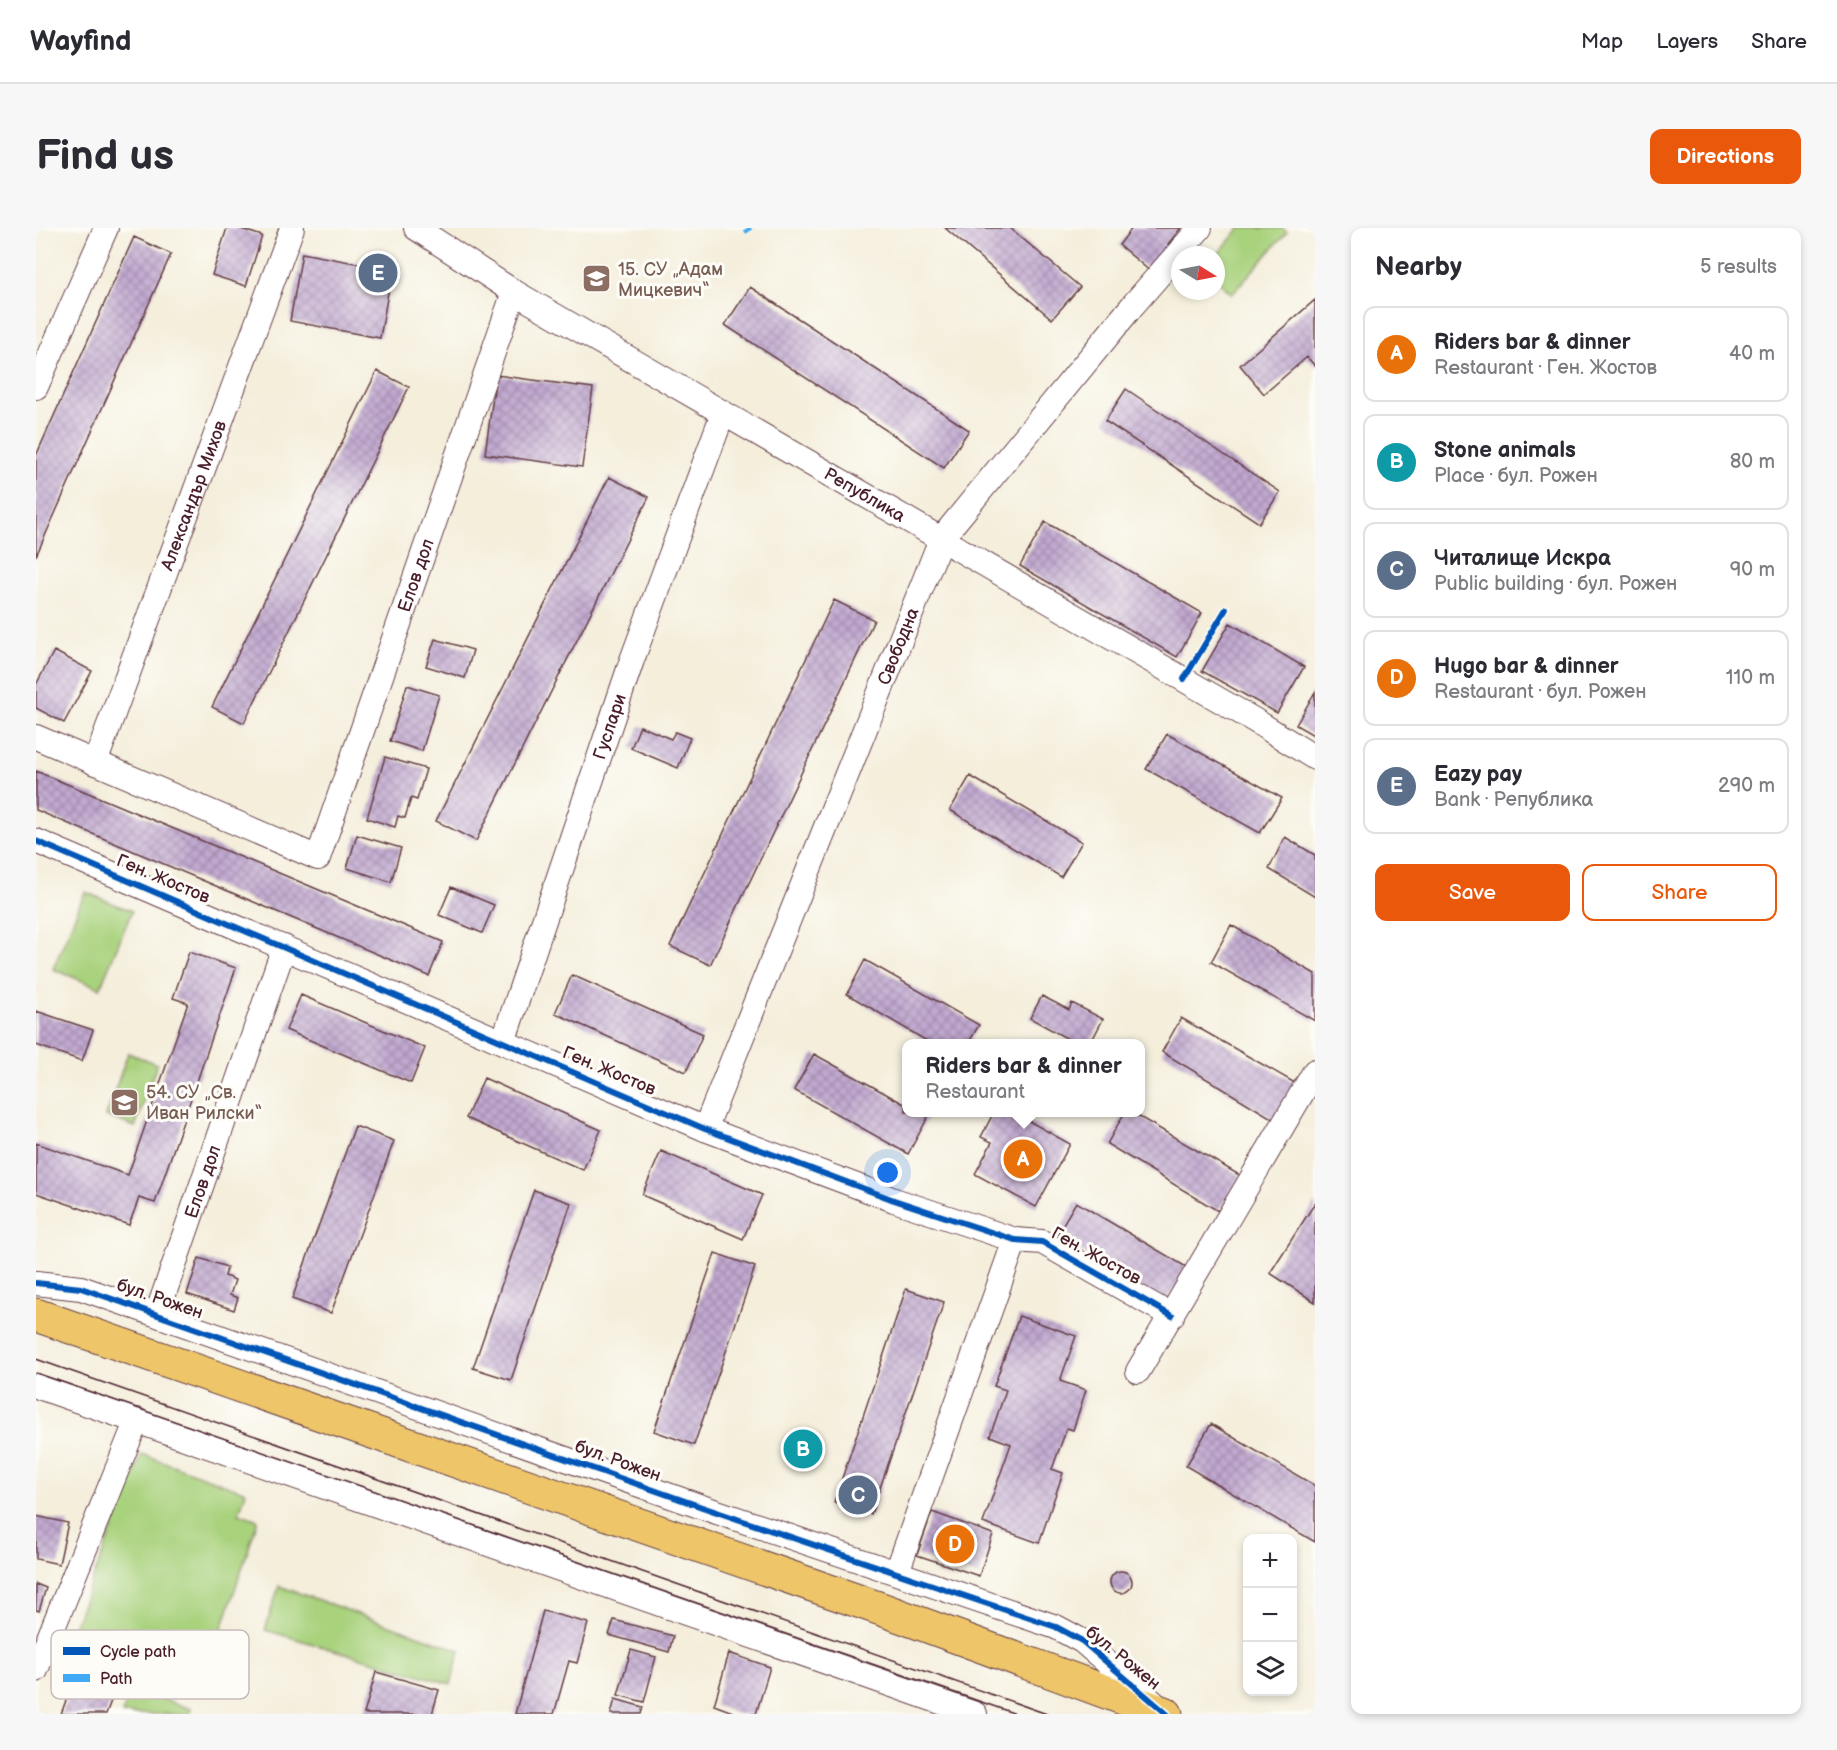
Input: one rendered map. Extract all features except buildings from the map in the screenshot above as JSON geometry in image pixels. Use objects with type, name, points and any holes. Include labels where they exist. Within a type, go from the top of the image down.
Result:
[{"type":"main road","name":"бул. Рожен","points":[[36,1315],[884,1610],[1167,1714]]},
{"type":"street","points":[[36,387],[106,228]]},
{"type":"street","name":"Александър Михов","points":[[95,763],[292,228]]},
{"type":"street","name":"Република","points":[[416,228],[514,292],[1254,720],[1315,758]]},
{"type":"street","name":"Свободна","points":[[705,1129],[941,539],[1132,304],[1200,228]]},
{"type":"street","name":"Елов дол","points":[[95,763],[318,858],[514,292]]},
{"type":"street","name":"Гуслари","points":[[503,1042],[632,660],[723,413]]},
{"type":"street","points":[[36,737],[95,763]]},
{"type":"street","name":"Ген. Жостов","points":[[36,841],[705,1129],[894,1200],[1016,1240],[1042,1242],[1172,1316]]},
{"type":"street","name":"Елов дол","points":[[157,1314],[284,947]]},
{"type":"street","points":[[1138,1371],[1315,1071]]},
{"type":"street","points":[[897,1572],[1016,1240]]},
{"type":"street","name":"бул. Рожен","points":[[36,1283],[81,1288],[702,1507],[1056,1627],[1082,1641],[1167,1714]]},
{"type":"street","points":[[36,1386],[975,1714]]},
{"type":"street","points":[[52,1630],[137,1420]]},
{"type":"street","points":[[36,1670],[51,1633]]},
{"type":"green space","points":[[1240,228],[1282,228],[1287,232],[1232,294],[1225,287],[1225,246]]},
{"type":"green space","points":[[85,892],[132,911],[100,988],[53,969]]},
{"type":"green space","points":[[128,1053],[157,1064],[135,1127],[106,1116]]},
{"type":"green space","points":[[142,1454],[246,1492],[239,1513],[258,1520],[222,1630],[73,1629]]},
{"type":"green space","points":[[279,1586],[460,1650],[451,1684],[265,1630]]},
{"type":"green space","points":[[127,1699],[162,1699],[191,1709],[190,1714],[122,1714]]},
{"type":"tram line","points":[[36,1359],[1047,1714]]},
{"type":"tram line","points":[[36,1373],[1016,1714]]},
{"type":"marked path","points":[[745,232],[751,228]]},
{"type":"cycle path","points":[[1184,679],[1226,609]]},
{"type":"cycle path","points":[[36,841],[705,1129],[894,1200],[1015,1240],[1042,1242],[1172,1316]]},
{"type":"cycle path","points":[[36,1283],[81,1288],[702,1507],[1056,1627],[1082,1641],[1167,1714]]},
{"type":"place","name":"Eazy pay","points":[[378,273]]},
{"type":"place","name":"15. СУ „Адам Мицкевич“","points":[[597,279]]},
{"type":"place","name":"54. СУ „Св. Иван Рилски“","points":[[125,1102]]},
{"type":"place","name":"Riders bar & dinner","points":[[1023,1159]]},
{"type":"place","name":"Stone animals","points":[[803,1449]]},
{"type":"place","name":"Читалище Искра","points":[[858,1495]]},
{"type":"place","name":"Hugo bar & dinner","points":[[955,1544]]}]
